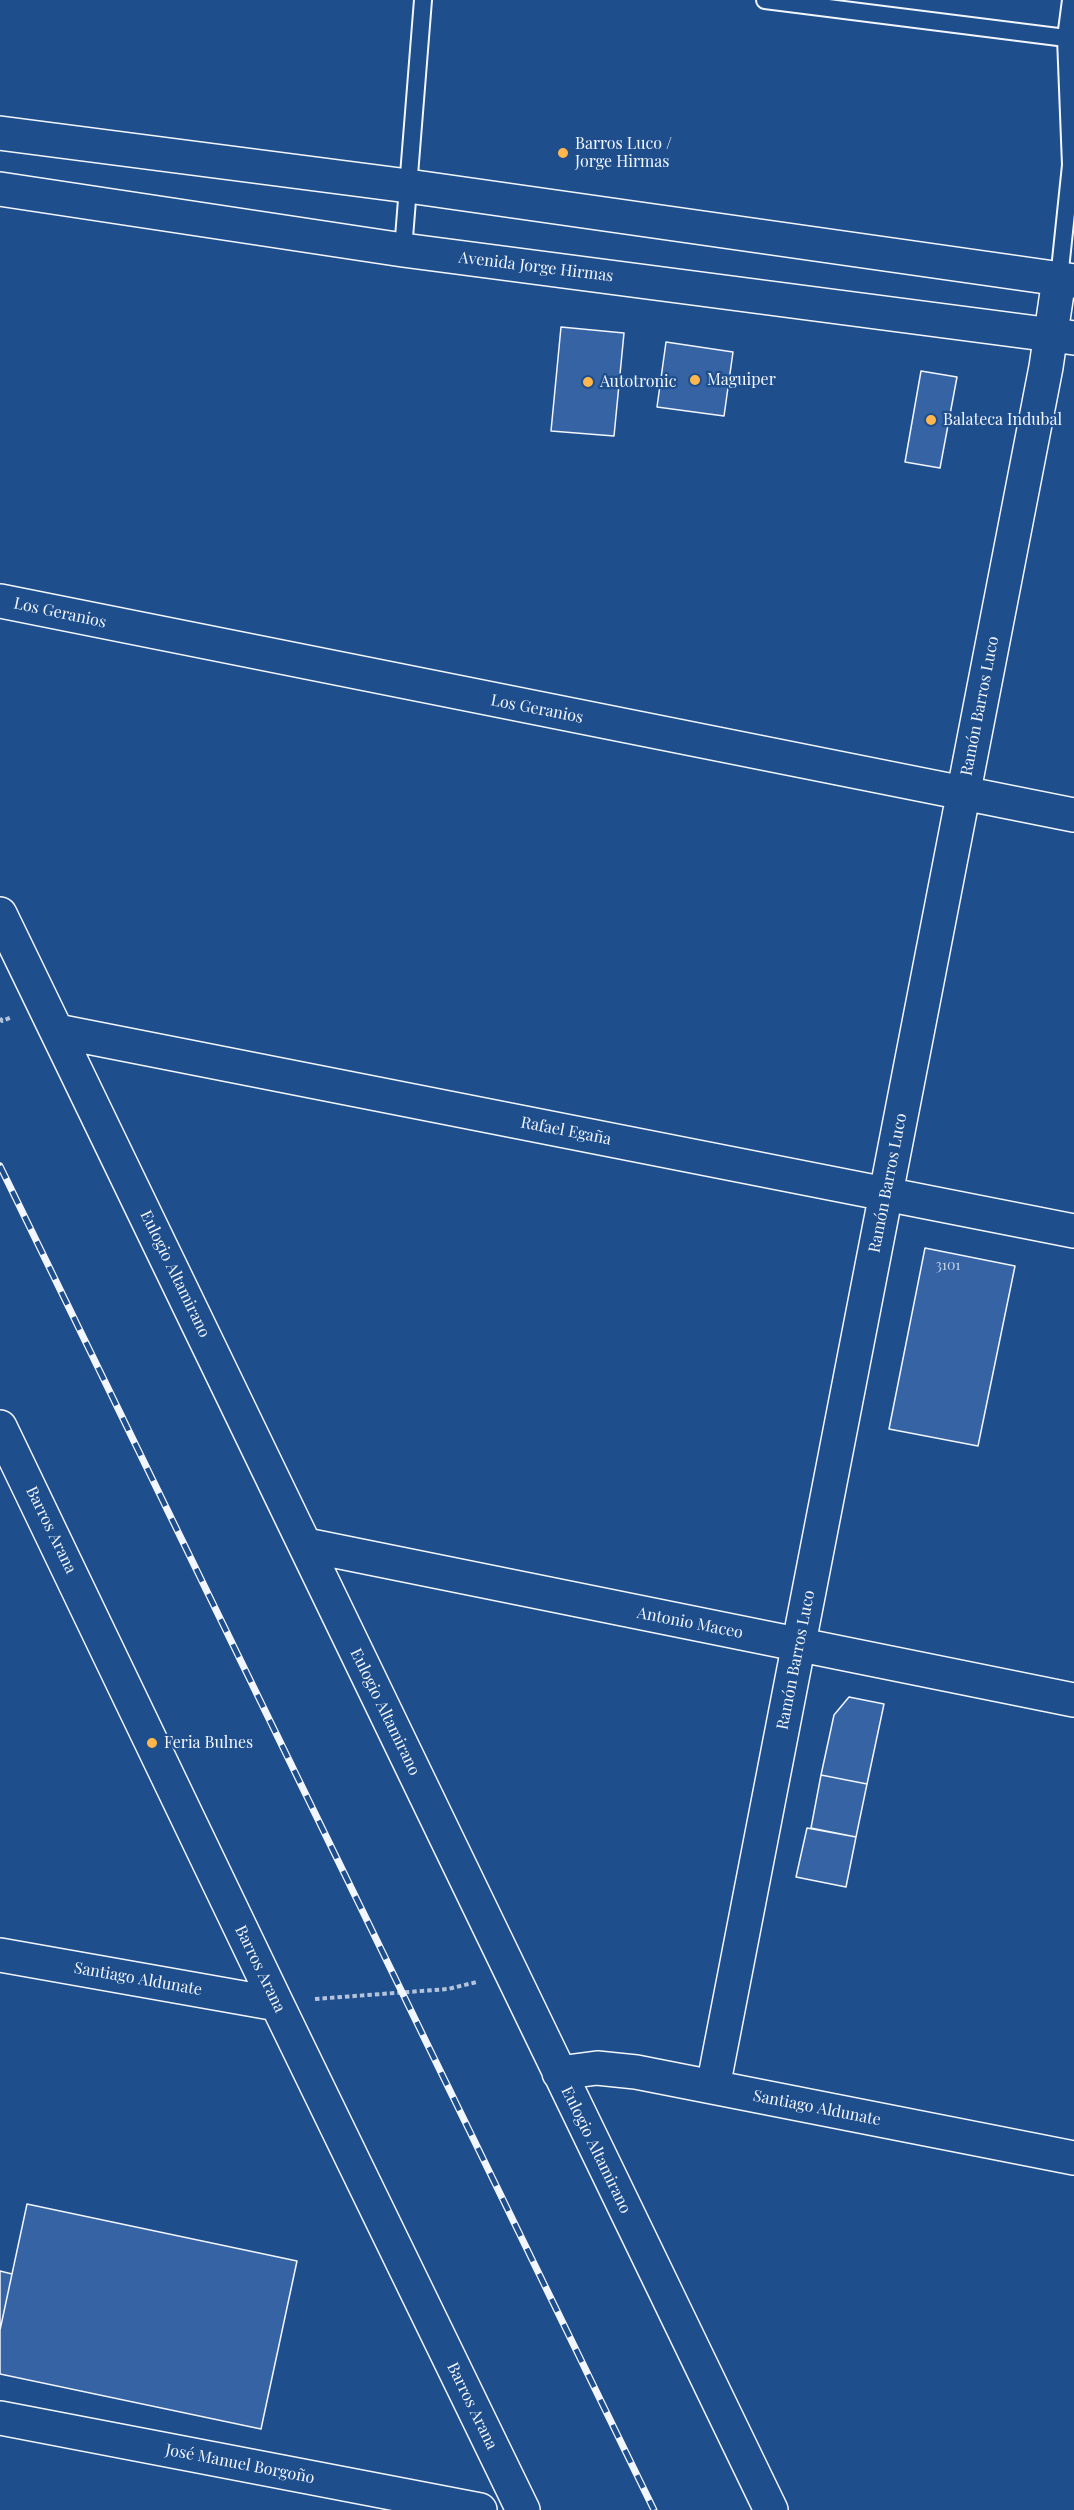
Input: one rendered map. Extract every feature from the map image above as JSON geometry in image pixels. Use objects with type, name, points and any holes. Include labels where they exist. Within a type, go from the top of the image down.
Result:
[{"type":"street","points":[[0,133],[408,186],[1067,280]]},
{"type":"street","name":"Avenida Jorge Hirmas","points":[[0,189],[403,250],[1063,336]]},
{"type":"street","name":"Ramón Barros Luco","points":[[713,2087],[963,792],[1063,336],[1067,280]]},
{"type":"street","name":"Los Geranios","points":[[0,601],[1074,815]]},
{"type":"street","name":"Eulogio Altamirano","points":[[0,914],[306,1545],[509,1972],[771,2510]]},
{"type":"street","name":"Rafael Egaña","points":[[57,1031],[1074,1231]]},
{"type":"street","name":"Barros Arana","points":[[0,1427],[15,1485],[277,2004],[523,2510]]},
{"type":"street","name":"Antonio Maceo","points":[[306,1545],[1074,1700]]},
{"type":"street","name":"Santiago Aldunate","points":[[0,1955],[277,2004]]},
{"type":"street","name":"Santiago Aldunate","points":[[559,2073],[578,2069],[617,2069],[1074,2158]]},
{"type":"street","name":"José Manuel Borgoño","points":[[0,2418],[480,2510]]},
{"type":"lane","points":[[403,250],[423,0]]},
{"type":"lane","points":[[765,0],[1066,38]]},
{"type":"lane","points":[[1067,280],[1071,165],[1066,38],[1071,0]]},
{"type":"path","points":[[277,2004],[332,1997],[448,1989],[509,1972]]},
{"type":"building","name":"Autotronic","points":[[561,327],[624,333],[614,436],[551,431]]},
{"type":"building","name":"Maguiper","points":[[666,342],[733,352],[724,416],[657,407]]},
{"type":"building","name":"Balateca Indubal","points":[[921,371],[957,377],[940,468],[905,462]]},
{"type":"building","points":[[925,1248],[1015,1266],[978,1446],[889,1429]]},
{"type":"building","points":[[849,1697],[884,1704],[867,1784],[821,1775],[834,1715]]},
{"type":"building","points":[[821,1775],[867,1784],[856,1837],[811,1828]]},
{"type":"building","points":[[807,1828],[856,1837],[846,1887],[796,1877]]},
{"type":"building","points":[[27,2204],[297,2261],[261,2429],[0,2374],[0,2330]]},
{"type":"building","points":[[0,2271],[12,2274],[0,2330]]},
{"type":"railway","points":[[0,1166],[654,2510]]},
{"type":"place","name":"Barros Luco / Jorge Hirmas","points":[[563,153]]},
{"type":"place","name":"Maguiper","points":[[695,380]]},
{"type":"place","name":"Autotronic","points":[[588,382]]},
{"type":"place","name":"Balateca Indubal","points":[[931,420]]},
{"type":"place","name":"Feria Bulnes","points":[[152,1743]]}]
